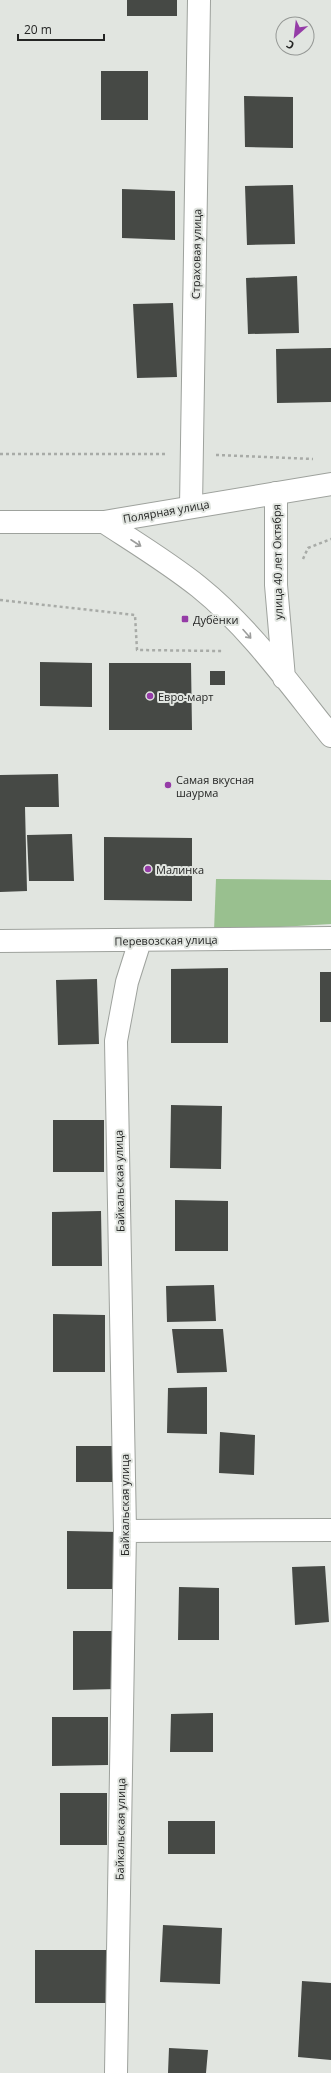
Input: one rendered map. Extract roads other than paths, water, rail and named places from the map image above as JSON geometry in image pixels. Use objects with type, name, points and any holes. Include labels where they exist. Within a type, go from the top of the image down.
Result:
[{"type":"street","name":"Страховая улица","points":[[191,507],[199,0]]},
{"type":"street","name":"Полярная улица","points":[[0,522],[104,522],[331,484]]},
{"type":"street","name":"улица 40 лет Октября","points":[[276,493],[276,586],[284,678]]},
{"type":"street","points":[[104,522],[163,560],[199,587],[248,635],[331,736]]},
{"type":"street","name":"Перевозская улица","points":[[0,941],[140,941],[331,938]]},
{"type":"street","name":"Байкальская улица","points":[[116,2073],[125,1531],[116,1041],[128,982],[140,941]]},
{"type":"street","points":[[125,1531],[331,1530]]},
{"type":"place","name":"Дубёнки","points":[[185,619]]},
{"type":"place","name":"Евро-март","points":[[150,696]]},
{"type":"place","name":"Самая вкусная шаурма","points":[[168,785]]},
{"type":"place","name":"Малинка","points":[[148,869]]}]
